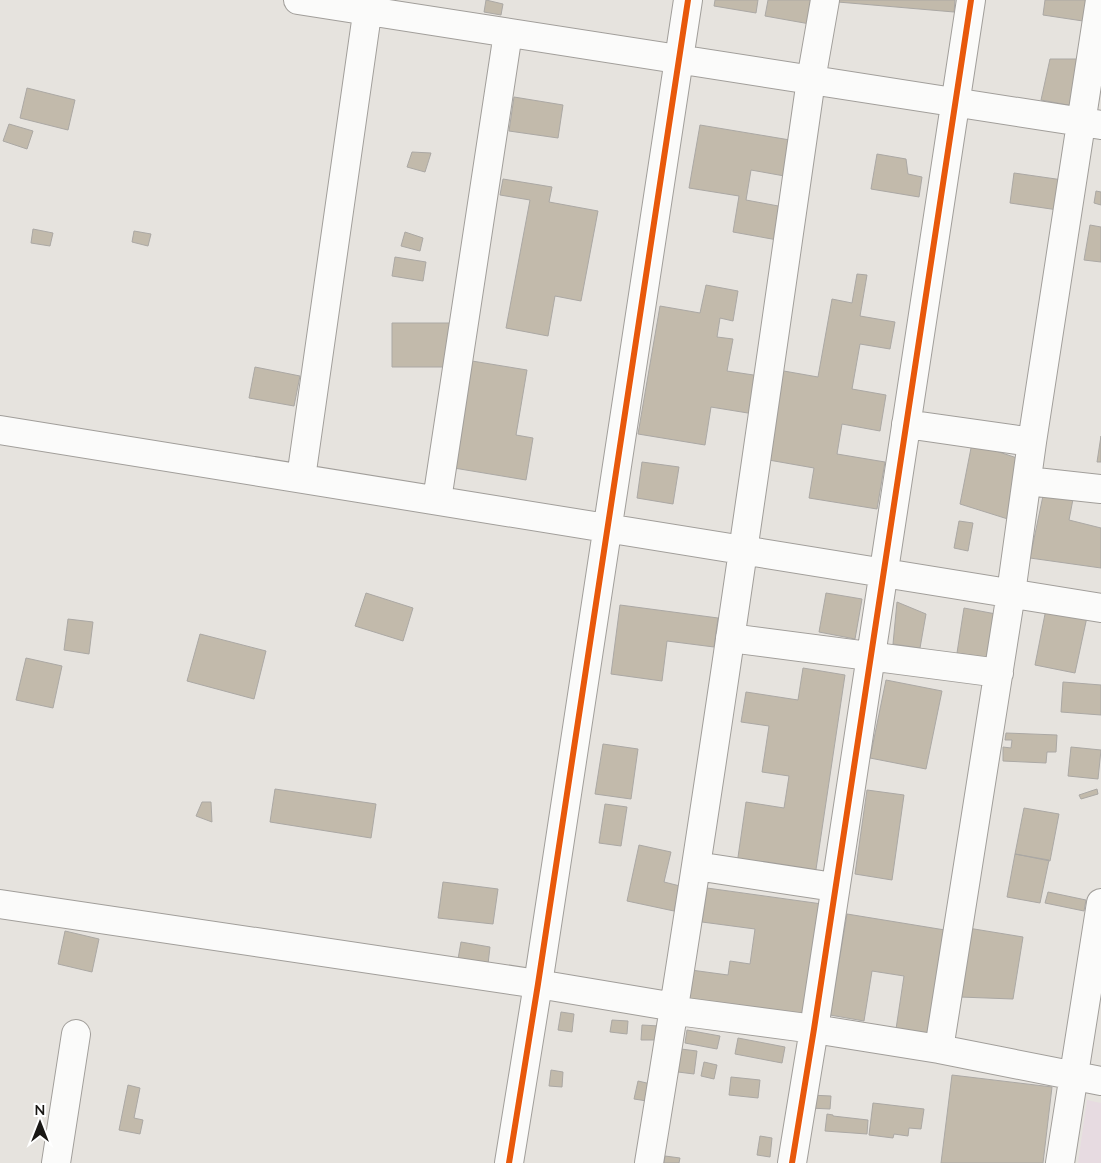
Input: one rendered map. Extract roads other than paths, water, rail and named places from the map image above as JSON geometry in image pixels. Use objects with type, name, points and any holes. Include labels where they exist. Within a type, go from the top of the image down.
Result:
[{"type":"street","points":[[298,0],[368,5],[508,33],[1091,124]]},
{"type":"street","points":[[509,1163],[688,0]]},
{"type":"street","points":[[649,1163],[675,1007],[811,80],[825,0]]},
{"type":"street","points":[[792,1163],[971,0]]},
{"type":"street","points":[[939,1049],[1011,593],[1032,442],[1091,124],[1100,0]]},
{"type":"street","points":[[301,478],[368,5]]},
{"type":"street","points":[[437,500],[508,33]]},
{"type":"street","points":[[906,424],[1032,442]]},
{"type":"street","points":[[0,430],[1101,608]]},
{"type":"street","points":[[1027,481],[1101,490]]},
{"type":"street","points":[[730,638],[998,673]]},
{"type":"street","points":[[696,866],[834,887]]},
{"type":"street","points":[[1060,1163],[1101,902]]},
{"type":"street","points":[[0,904],[538,984],[675,1007],[685,1012],[814,1029],[939,1049],[1101,1081]]},
{"type":"street","points":[[56,1163],[76,1034]]}]
